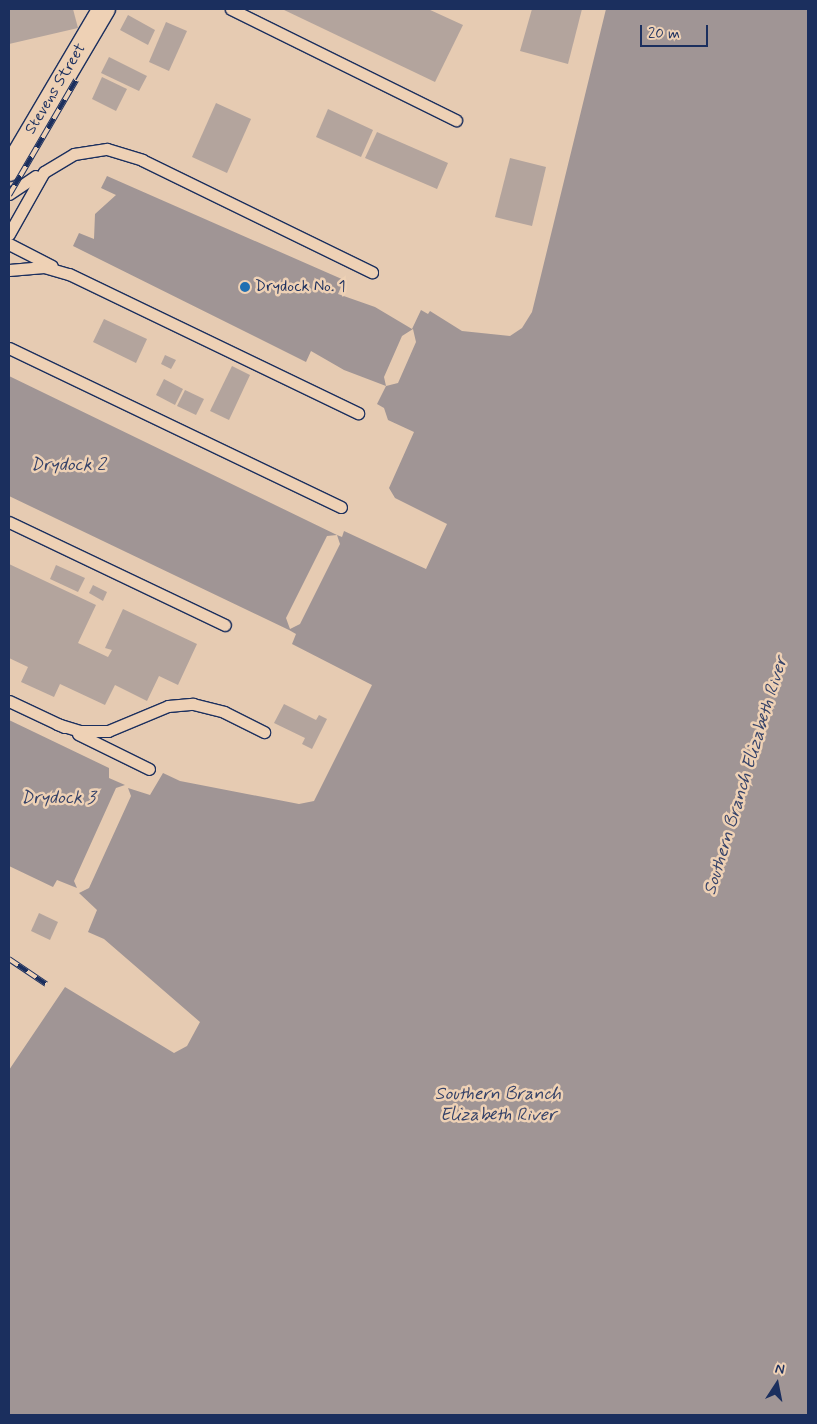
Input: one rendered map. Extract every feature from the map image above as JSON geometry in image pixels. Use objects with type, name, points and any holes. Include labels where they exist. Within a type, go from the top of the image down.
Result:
[{"type":"street","name":"Stevens Street","points":[[9,170],[104,9]]},
{"type":"lane","points":[[232,9],[456,120]]},
{"type":"lane","points":[[9,194],[52,165],[87,151],[129,154],[372,272]]},
{"type":"lane","points":[[9,234],[36,180],[52,165]]},
{"type":"lane","points":[[9,244],[358,413]]},
{"type":"lane","points":[[9,270],[44,267],[69,274]]},
{"type":"lane","points":[[9,348],[341,507]]},
{"type":"lane","points":[[9,522],[225,625]]},
{"type":"lane","points":[[9,701],[149,769]]},
{"type":"lane","points":[[57,724],[80,731],[108,731],[168,706],[193,704],[219,710],[264,732]]},
{"type":"water","name":"Southern Branch Elizabeth River","points":[[606,9],[808,9],[808,1415],[9,1415],[9,1070],[65,987],[174,1053],[187,1046],[200,1022],[104,939],[88,932],[97,910],[79,893],[89,888],[131,796],[128,788],[150,795],[163,773],[180,781],[299,804],[314,801],[372,685],[292,644],[296,634],[289,630],[9,496],[9,376],[337,535],[342,537],[344,531],[426,569],[447,524],[395,498],[389,488],[414,432],[388,420],[384,408],[377,404],[386,386],[344,370],[311,351],[306,362],[73,246],[79,233],[94,239],[95,214],[116,195],[101,188],[107,176],[344,280],[338,294],[375,307],[412,329],[421,310],[428,314],[430,311],[462,331],[510,336],[522,328],[532,312]],"holes":[[[413,329],[416,342],[398,383],[386,386],[384,377],[402,336]],[[337,535],[340,544],[300,624],[290,629],[286,618],[327,536]]]},
{"type":"water","name":"Drydock 3","points":[[9,720],[109,768],[109,778],[125,785],[116,788],[74,881],[77,888],[57,880],[53,887],[9,866]]},
{"type":"building","points":[[9,9],[73,9],[78,28],[9,44]]},
{"type":"building","points":[[282,9],[428,9],[463,25],[435,82]]},
{"type":"building","points":[[532,9],[582,9],[568,64],[520,51]]},
{"type":"building","points":[[128,15],[155,30],[148,45],[120,30]]},
{"type":"building","points":[[166,22],[187,31],[169,71],[149,62]]},
{"type":"building","points":[[109,57],[147,76],[139,91],[101,73]]},
{"type":"building","points":[[102,77],[127,89],[116,111],[92,99]]},
{"type":"building","points":[[216,103],[251,119],[227,173],[192,157]]},
{"type":"building","points":[[328,109],[373,130],[361,157],[316,137]]},
{"type":"building","points":[[377,132],[448,163],[437,189],[365,158]]},
{"type":"building","points":[[510,158],[546,167],[532,226],[495,217]]},
{"type":"building","points":[[104,319],[147,339],[136,363],[93,342]]},
{"type":"building","points":[[165,355],[176,360],[171,369],[161,364]]},
{"type":"building","points":[[232,366],[250,375],[229,420],[210,411]]},
{"type":"building","points":[[164,379],[183,389],[175,405],[156,395]]},
{"type":"building","points":[[185,390],[204,399],[196,415],[177,406]]},
{"type":"building","points":[[9,564],[96,605],[78,643],[108,657],[112,650],[105,648],[123,609],[197,644],[178,685],[159,676],[147,701],[115,685],[105,705],[60,684],[54,697],[21,682],[28,667],[9,658]]},
{"type":"building","points":[[56,565],[85,578],[78,592],[50,579]]},
{"type":"building","points":[[93,585],[107,592],[103,601],[89,593]]},
{"type":"building","points":[[284,704],[316,720],[319,715],[327,719],[312,749],[302,744],[305,738],[274,723]]},
{"type":"building","points":[[39,913],[58,922],[50,940],[31,931]]},
{"type":"railway","points":[[9,195],[76,80]]},
{"type":"railway","points":[[9,959],[46,984]]},
{"type":"place","name":"Drydock No. 1","points":[[245,287]]},
{"type":"water label","name":"Drydock 2","points":[[68,465]]}]
